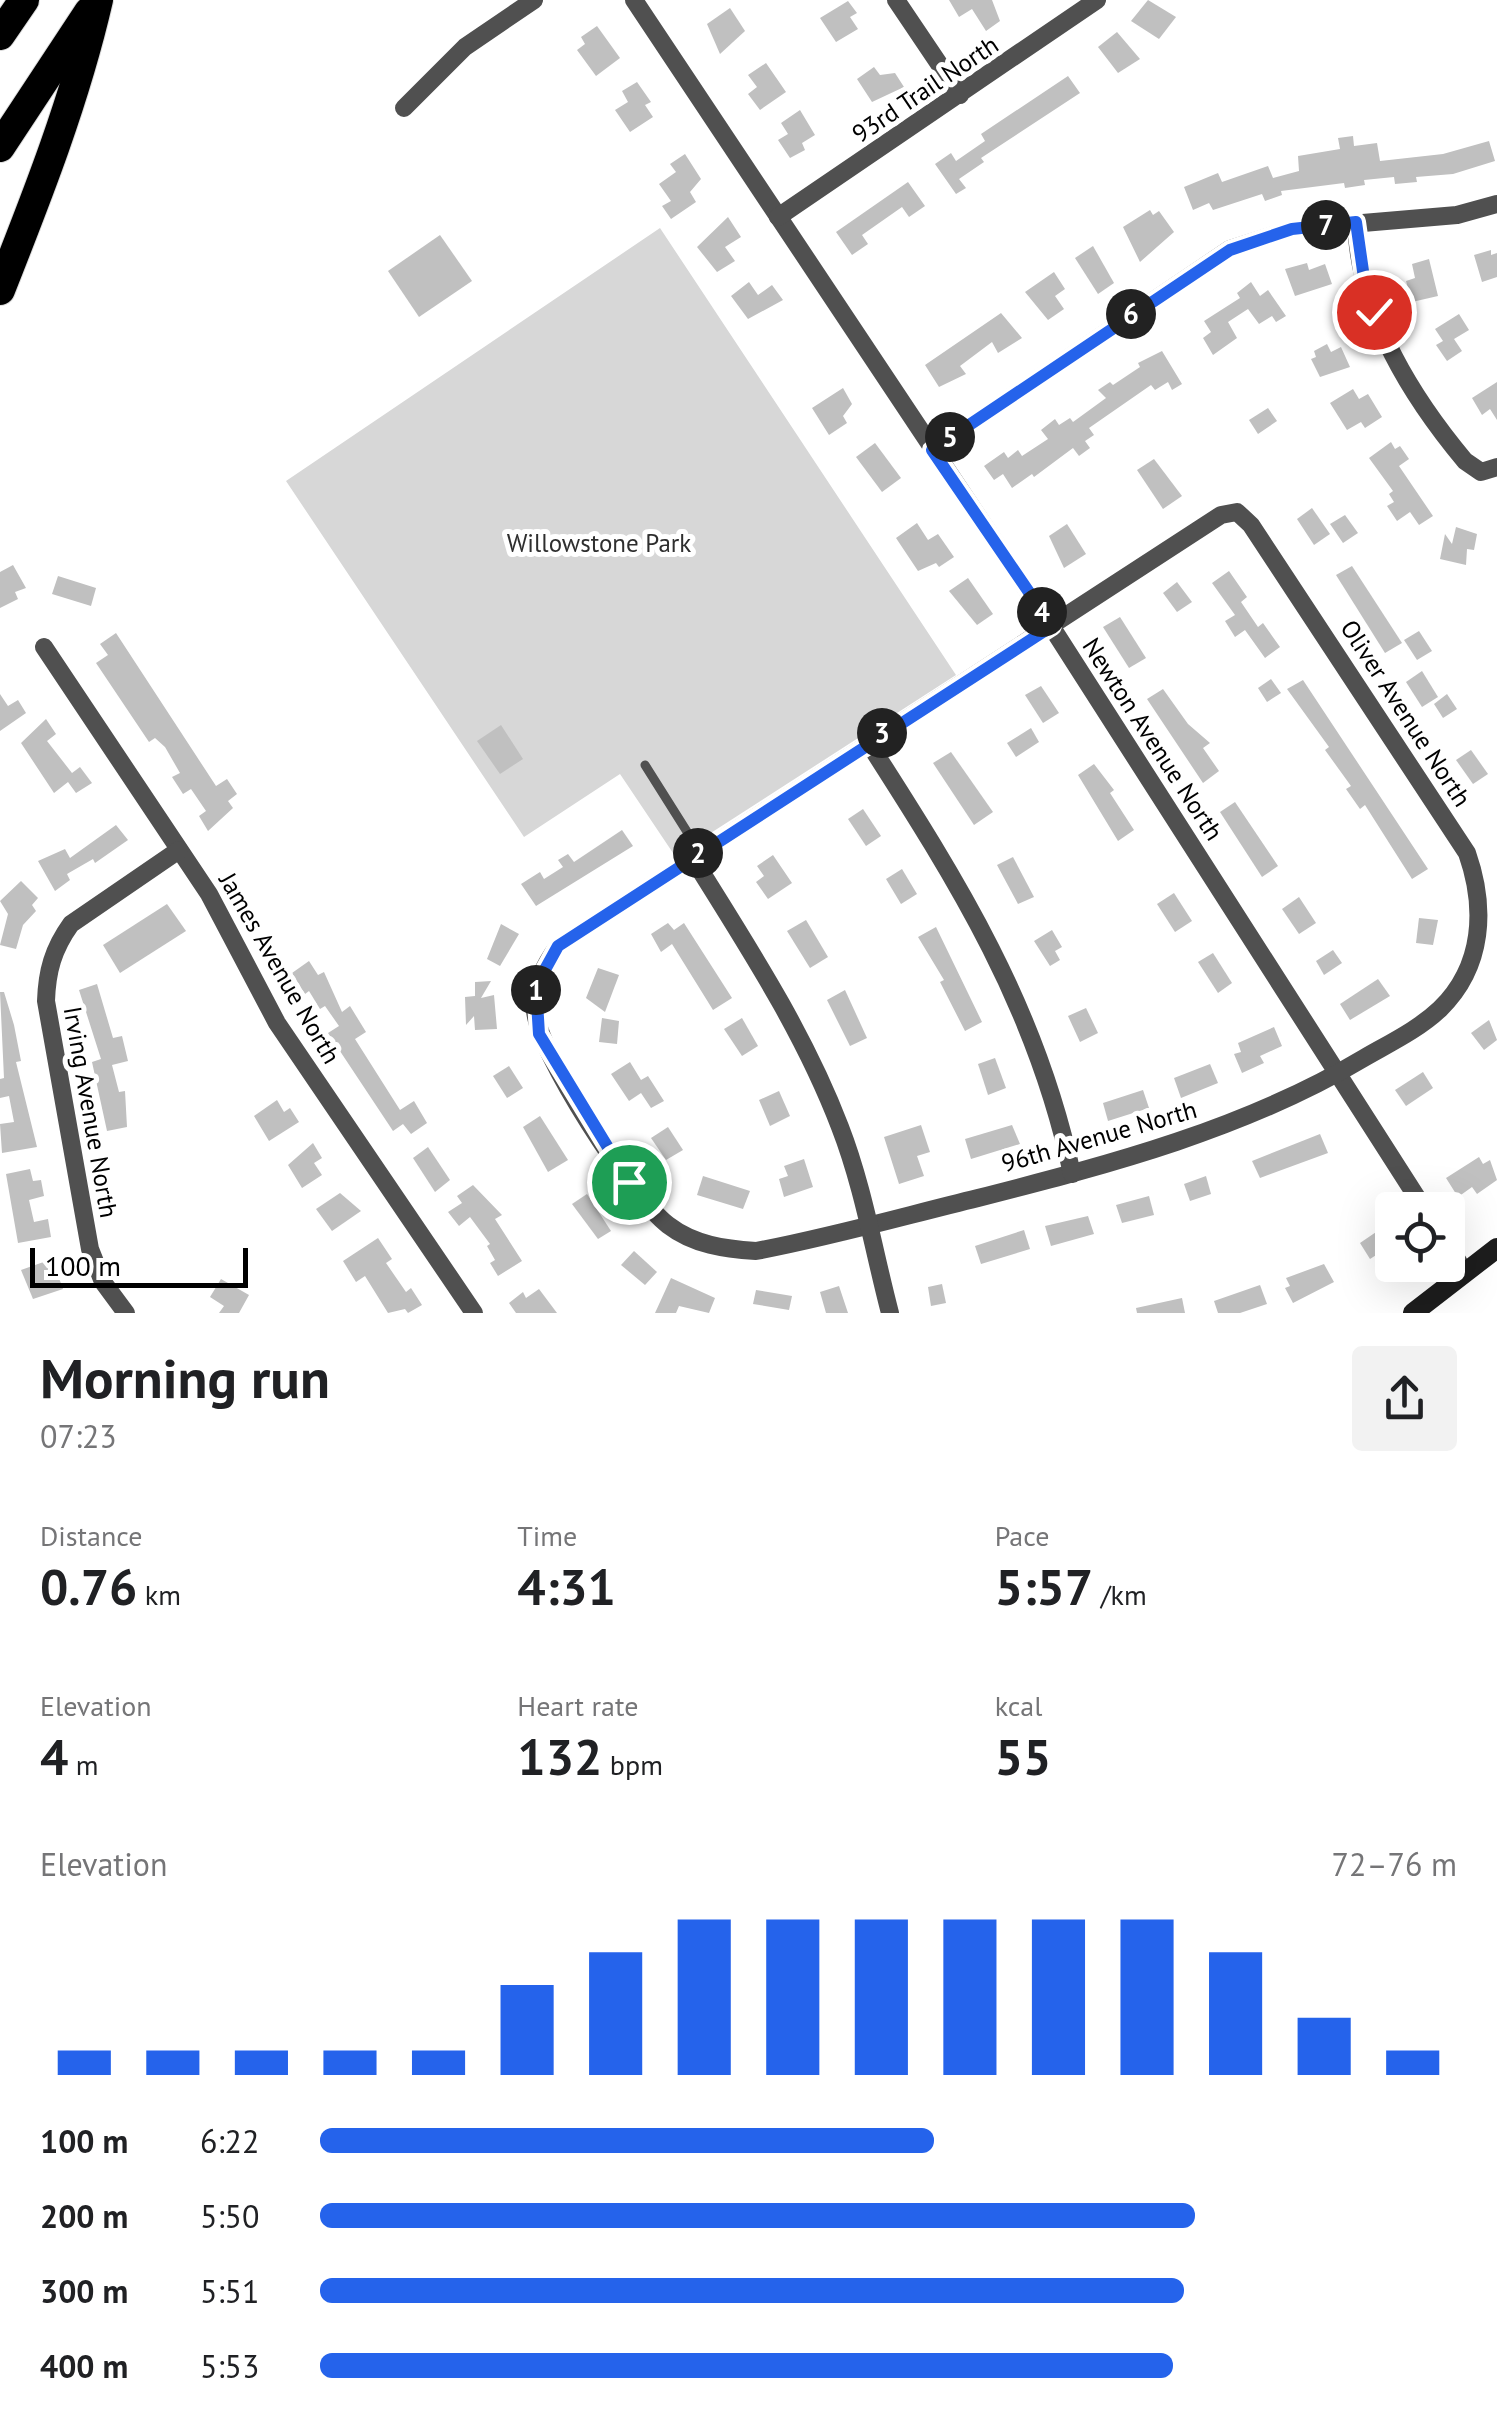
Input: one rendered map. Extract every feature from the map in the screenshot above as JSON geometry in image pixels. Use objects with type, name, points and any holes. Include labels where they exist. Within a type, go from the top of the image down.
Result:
[{"type":"highway","points":[[0,36],[24,0]]},
{"type":"highway","points":[[0,147],[98,0]]},
{"type":"highway","points":[[0,290],[50,163],[84,61],[98,0]]},
{"type":"street","points":[[404,108],[466,47],[534,0]]},
{"type":"street","name":"Newton Avenue North","points":[[634,0],[1052,626],[1413,1192]]},
{"type":"street","points":[[896,0],[960,94]]},
{"type":"street","name":"93rd Trail North","points":[[778,218],[1097,0]]},
{"type":"street","points":[[932,450],[1230,250],[1292,229],[1456,216],[1497,204]]},
{"type":"street","points":[[1356,222],[1364,278],[1388,345],[1457,452],[1489,470]]},
{"type":"street","name":"96th Avenue North","points":[[1238,512],[1221,515],[558,946],[536,986],[539,1034],[629,1182],[670,1227],[697,1242],[756,1251],[1072,1174],[1179,1142],[1338,1074]]},
{"type":"street","name":"Oliver Avenue North","points":[[1238,512],[1251,525],[1444,817],[1478,883],[1479,936],[1458,986],[1442,1008],[1338,1074]]},
{"type":"street","name":"James Avenue North","points":[[44,648],[228,926],[276,1024],[474,1313]]},
{"type":"street","points":[[868,742],[965,895],[1004,969],[1025,1015],[1072,1174]]},
{"type":"street","name":"Irving Avenue North","points":[[126,1313],[103,1282],[90,1249],[47,981],[58,942],[71,924],[178,850]]},
{"type":"street","points":[[692,857],[787,1012],[813,1064],[841,1130],[890,1313]]},
{"type":"street","points":[[1465,1270],[1497,1248]]},
{"type":"street","points":[[1412,1313],[1450,1282]]},
{"type":"lane","points":[[645,765],[690,838],[692,857]]},
{"type":"green space","name":"Willowstone Park","points":[[660,228],[956,675],[675,856],[620,774],[524,837],[286,481]]},
{"type":"building","points":[[949,0],[992,0],[1000,21],[986,31],[972,9],[959,17]]},
{"type":"building","points":[[1148,0],[1176,17],[1159,39],[1131,21]]},
{"type":"building","points":[[848,1],[857,13],[850,17],[858,29],[836,42],[820,18]]},
{"type":"building","points":[[730,8],[745,31],[720,54],[707,24]]},
{"type":"building","points":[[597,26],[620,58],[596,76],[577,50],[585,44],[581,37]]},
{"type":"building","points":[[1117,32],[1140,59],[1118,73],[1098,47]]},
{"type":"building","points":[[766,63],[786,92],[760,110],[748,94],[757,87],[748,75]]},
{"type":"building","points":[[874,67],[880,75],[895,73],[904,87],[872,102],[857,79]]},
{"type":"building","points":[[1068,76],[1080,93],[981,158],[984,162],[959,179],[966,188],[956,194],[935,164],[951,153],[956,161],[985,141],[981,134]]},
{"type":"building","points":[[637,82],[651,102],[645,105],[653,117],[630,132],[615,110],[628,102],[622,91]]},
{"type":"building","points":[[800,110],[815,135],[802,143],[805,150],[790,158],[778,140],[788,134],[781,123]]},
{"type":"building","points":[[1353,136],[1354,146],[1377,143],[1380,161],[1443,154],[1489,141],[1495,161],[1453,174],[1416,177],[1417,182],[1395,184],[1394,177],[1364,180],[1365,185],[1345,188],[1344,183],[1281,191],[1282,195],[1265,201],[1262,194],[1213,210],[1209,203],[1193,210],[1184,187],[1218,173],[1222,182],[1268,166],[1273,178],[1299,171],[1298,156],[1340,149],[1338,138]]},
{"type":"building","points":[[685,154],[701,179],[690,192],[696,202],[671,219],[662,206],[671,201],[659,184],[676,172],[670,164]]},
{"type":"building","points":[[908,182],[925,206],[909,217],[902,207],[862,235],[868,244],[852,255],[836,232]]},
{"type":"building","points":[[1150,210],[1153,215],[1159,211],[1174,232],[1140,262],[1123,227]]},
{"type":"building","points":[[728,217],[741,237],[725,247],[735,261],[717,272],[697,247]]},
{"type":"building","points":[[440,235],[472,281],[419,317],[388,271]]},
{"type":"building","points":[[1093,246],[1114,283],[1098,294],[1075,258]]},
{"type":"building","points":[[1491,250],[1491,255],[1497,253],[1497,277],[1482,282],[1474,255]]},
{"type":"building","points":[[1429,259],[1438,296],[1412,302],[1406,281],[1415,278],[1412,264]]},
{"type":"building","points":[[1307,263],[1309,270],[1325,264],[1332,284],[1295,296],[1285,269]]},
{"type":"building","points":[[1054,272],[1065,289],[1055,296],[1064,309],[1048,320],[1025,292]]},
{"type":"building","points":[[749,282],[758,295],[772,285],[783,300],[748,319],[731,296]]},
{"type":"building","points":[[1251,282],[1260,296],[1268,290],[1286,316],[1276,322],[1272,316],[1259,324],[1248,309],[1228,322],[1237,338],[1213,355],[1203,338],[1211,332],[1204,321],[1240,298],[1237,293]]},
{"type":"building","points":[[1001,313],[1022,338],[998,353],[992,342],[960,366],[966,374],[939,387],[925,365]]},
{"type":"building","points":[[1459,314],[1469,330],[1454,339],[1462,351],[1447,361],[1436,345],[1443,341],[1435,329]]},
{"type":"building","points":[[1327,344],[1331,352],[1341,347],[1350,367],[1320,377],[1311,359],[1316,357],[1314,351]]},
{"type":"building","points":[[1162,351],[1182,384],[1172,390],[1168,382],[1155,390],[1151,385],[1089,428],[1094,435],[1085,441],[1090,448],[1079,456],[1073,448],[1012,488],[1003,474],[994,480],[984,466],[1004,452],[1008,458],[1018,450],[1022,456],[1048,439],[1041,430],[1055,419],[1059,425],[1070,418],[1073,422],[1106,398],[1098,390],[1110,382],[1113,385],[1140,367],[1138,363]]},
{"type":"building","points":[[1497,382],[1497,420],[1490,409],[1482,415],[1472,398]]},
{"type":"building","points":[[843,388],[852,404],[843,416],[847,423],[829,435],[812,408]]},
{"type":"building","points":[[1353,389],[1359,399],[1368,394],[1382,417],[1365,428],[1361,422],[1347,430],[1330,403]]},
{"type":"building","points":[[1268,408],[1277,421],[1258,434],[1249,420]]},
{"type":"building","points":[[1391,442],[1395,449],[1400,446],[1409,459],[1399,466],[1433,516],[1419,525],[1410,512],[1397,521],[1387,506],[1394,502],[1389,494],[1393,491],[1369,458]]},
{"type":"building","points":[[875,443],[901,478],[882,492],[856,457]]},
{"type":"building","points":[[1154,459],[1182,496],[1163,509],[1137,470]]},
{"type":"building","points":[[1312,508],[1330,534],[1314,545],[1297,519]]},
{"type":"building","points":[[1345,515],[1358,533],[1343,543],[1330,524]]},
{"type":"building","points":[[917,523],[928,540],[938,534],[954,557],[939,567],[936,563],[918,571],[896,538]]},
{"type":"building","points":[[1067,524],[1086,554],[1064,568],[1049,536]]},
{"type":"building","points":[[1456,527],[1477,534],[1474,550],[1467,549],[1466,565],[1440,559],[1445,534],[1452,544]]},
{"type":"building","points":[[13,565],[26,588],[15,592],[18,599],[0,608],[0,572]]},
{"type":"building","points":[[1352,566],[1402,643],[1385,653],[1336,575]]},
{"type":"building","points":[[1229,571],[1247,597],[1241,602],[1258,627],[1263,623],[1280,647],[1265,658],[1245,630],[1235,637],[1225,621],[1235,615],[1212,583]]},
{"type":"building","points":[[58,576],[96,588],[91,606],[52,594]]},
{"type":"building","points":[[968,578],[993,614],[977,625],[949,591]]},
{"type":"building","points":[[1177,582],[1192,602],[1177,612],[1163,593]]},
{"type":"building","points":[[1120,617],[1146,658],[1129,668],[1103,627]]},
{"type":"building","points":[[1419,631],[1432,651],[1417,660],[1404,640]]},
{"type":"building","points":[[116,633],[216,786],[227,779],[237,794],[228,801],[233,808],[208,831],[199,816],[206,811],[191,789],[183,794],[172,777],[180,773],[165,747],[155,738],[149,742],[96,663],[108,655],[100,644]]},
{"type":"building","points":[[1422,671],[1438,697],[1422,707],[1406,682]]},
{"type":"building","points":[[1271,679],[1281,693],[1267,702],[1258,688]]},
{"type":"building","points":[[1303,680],[1428,869],[1412,879],[1365,805],[1360,809],[1346,789],[1351,786],[1325,750],[1329,747],[1287,689]]},
{"type":"building","points":[[1041,686],[1059,713],[1043,723],[1025,695]]},
{"type":"building","points":[[1163,689],[1188,724],[1210,743],[1203,748],[1219,771],[1203,783],[1147,699]]},
{"type":"building","points":[[0,694],[8,706],[18,700],[26,713],[0,731]]},
{"type":"building","points":[[1447,694],[1457,709],[1443,718],[1434,704]]},
{"type":"building","points":[[46,719],[56,734],[47,741],[72,773],[80,767],[92,783],[76,793],[68,782],[54,793],[21,743]]},
{"type":"building","points":[[501,725],[523,759],[500,774],[477,741]]},
{"type":"building","points":[[1031,728],[1039,742],[1016,757],[1007,743]]},
{"type":"building","points":[[1471,750],[1488,774],[1473,784],[1456,760]]},
{"type":"building","points":[[951,752],[993,812],[974,825],[933,763]]},
{"type":"building","points":[[1094,764],[1114,790],[1110,793],[1134,830],[1118,841],[1078,775]]},
{"type":"building","points":[[1235,802],[1278,866],[1262,877],[1220,812]]},
{"type":"building","points":[[863,809],[881,836],[866,846],[848,819]]},
{"type":"building","points":[[116,825],[128,840],[95,863],[93,859],[67,874],[70,880],[55,891],[38,861],[65,849],[70,858]]},
{"type":"building","points":[[622,830],[633,846],[536,906],[521,884],[540,872],[544,879],[563,867],[558,860],[568,854],[574,862]]},
{"type":"building","points":[[773,855],[792,883],[768,899],[756,882],[764,876],[757,866]]},
{"type":"building","points":[[1013,857],[1034,897],[1018,904],[997,865]]},
{"type":"building","points":[[902,869],[917,894],[901,904],[886,879]]},
{"type":"building","points":[[21,881],[38,898],[32,905],[36,911],[23,925],[16,949],[0,945],[8,914],[0,901]]},
{"type":"building","points":[[1174,893],[1192,921],[1175,932],[1157,904]]},
{"type":"building","points":[[1299,897],[1316,923],[1299,934],[1282,909]]},
{"type":"building","points":[[167,904],[186,931],[120,973],[103,945]]},
{"type":"building","points":[[1419,918],[1438,920],[1433,945],[1416,943]]},
{"type":"building","points":[[806,920],[828,957],[810,968],[787,931]]},
{"type":"building","points":[[668,923],[674,930],[684,923],[732,998],[713,1010],[672,944],[661,952],[651,934]]},
{"type":"building","points":[[501,924],[519,934],[500,966],[487,959]]},
{"type":"building","points":[[936,927],[982,1022],[965,1031],[940,982],[944,980],[918,937]]},
{"type":"building","points":[[1052,930],[1062,947],[1055,951],[1060,960],[1050,966],[1034,941]]},
{"type":"building","points":[[1333,950],[1342,963],[1324,975],[1316,961]]},
{"type":"building","points":[[1213,953],[1232,983],[1218,993],[1198,962]]},
{"type":"building","points":[[309,961],[318,975],[324,972],[342,1012],[350,1006],[366,1032],[355,1039],[400,1110],[414,1101],[427,1123],[411,1134],[403,1124],[393,1131],[328,1033],[339,1026],[325,1006],[320,1009],[309,991],[305,994],[292,973]]},
{"type":"building","points":[[598,968],[619,975],[605,1012],[586,998]]},
{"type":"building","points":[[1378,979],[1390,996],[1350,1020],[1340,1004]]},
{"type":"building","points":[[491,981],[481,998],[494,995],[497,1029],[475,1030],[474,1016],[466,1025],[465,997],[475,996],[475,982]]},
{"type":"building","points":[[97,984],[113,1038],[122,1036],[128,1061],[112,1065],[119,1092],[125,1091],[127,1127],[107,1131],[92,1062],[101,1059],[79,990]]},
{"type":"building","points":[[845,990],[867,1038],[850,1046],[827,1000]]},
{"type":"building","points":[[0,992],[4,992],[14,1025],[21,1061],[16,1062],[37,1147],[2,1153],[0,1124],[14,1122],[9,1096],[0,1098],[0,1079],[4,1078]]},
{"type":"building","points":[[1086,1008],[1098,1033],[1080,1042],[1068,1016]]},
{"type":"building","points":[[602,1018],[619,1021],[617,1044],[599,1042]]},
{"type":"building","points":[[742,1018],[758,1046],[742,1056],[724,1029]]},
{"type":"building","points":[[1489,1020],[1497,1040],[1484,1050],[1471,1033]]},
{"type":"building","points":[[1274,1027],[1282,1046],[1260,1056],[1264,1063],[1242,1073],[1234,1054],[1241,1052],[1238,1043]]},
{"type":"building","points":[[995,1058],[1006,1088],[988,1095],[978,1064]]},
{"type":"building","points":[[630,1062],[641,1080],[648,1076],[664,1101],[651,1108],[641,1093],[629,1101],[611,1074]]},
{"type":"building","points":[[1210,1064],[1218,1083],[1181,1098],[1174,1078]]},
{"type":"building","points":[[509,1066],[523,1088],[507,1098],[493,1076]]},
{"type":"building","points":[[1423,1072],[1433,1088],[1406,1106],[1395,1090]]},
{"type":"building","points":[[1143,1090],[1149,1108],[1108,1121],[1103,1103]]},
{"type":"building","points":[[779,1091],[790,1116],[770,1126],[759,1100]]},
{"type":"building","points":[[277,1100],[284,1112],[290,1108],[299,1122],[269,1141],[254,1116]]},
{"type":"building","points":[[540,1116],[568,1160],[548,1172],[523,1127]]},
{"type":"building","points":[[921,1125],[930,1152],[917,1156],[924,1176],[899,1184],[884,1137]]},
{"type":"building","points":[[1012,1125],[1020,1144],[971,1159],[965,1139]]},
{"type":"building","points":[[668,1127],[683,1150],[666,1160],[651,1138]]},
{"type":"building","points":[[1320,1134],[1328,1153],[1260,1178],[1252,1161]]},
{"type":"building","points":[[313,1143],[322,1158],[314,1163],[322,1175],[302,1188],[288,1165]]},
{"type":"building","points":[[428,1147],[450,1180],[435,1192],[413,1158]]},
{"type":"building","points":[[1479,1157],[1483,1164],[1490,1160],[1497,1180],[1477,1194],[1472,1187],[1455,1192],[1446,1178]]},
{"type":"building","points":[[804,1159],[813,1187],[784,1197],[779,1179],[788,1176],[784,1166]]},
{"type":"building","points":[[30,1169],[33,1181],[41,1180],[44,1196],[29,1200],[34,1222],[48,1219],[51,1237],[18,1243],[6,1174]]},
{"type":"building","points":[[703,1176],[750,1191],[743,1209],[697,1195]]},
{"type":"building","points":[[1206,1176],[1211,1194],[1190,1201],[1184,1184]]},
{"type":"building","points":[[473,1185],[502,1215],[495,1219],[522,1261],[498,1276],[490,1263],[495,1260],[487,1246],[490,1244],[470,1217],[459,1226],[448,1212],[462,1203],[457,1196]]},
{"type":"building","points":[[340,1193],[361,1211],[332,1231],[316,1209]]},
{"type":"building","points":[[587,1194],[611,1231],[598,1239],[572,1204]]},
{"type":"building","points":[[1149,1196],[1154,1215],[1122,1223],[1116,1205]]},
{"type":"building","points":[[1088,1216],[1094,1234],[1051,1246],[1045,1226]]},
{"type":"building","points":[[1024,1230],[1030,1249],[981,1264],[975,1246]]},
{"type":"building","points":[[1375,1233],[1375,1256],[1370,1259],[1360,1243]]},
{"type":"building","points":[[378,1238],[392,1259],[386,1263],[406,1292],[411,1288],[422,1305],[408,1313],[405,1309],[388,1313],[365,1276],[356,1282],[343,1261]]},
{"type":"building","points":[[634,1251],[657,1272],[645,1285],[621,1265]]},
{"type":"building","points":[[52,1259],[63,1289],[33,1299],[21,1270]]},
{"type":"building","points":[[1324,1264],[1334,1282],[1293,1303],[1285,1288],[1290,1286],[1286,1278]]},
{"type":"building","points":[[671,1278],[715,1298],[709,1313],[679,1306],[676,1313],[655,1313]]},
{"type":"building","points":[[221,1279],[249,1295],[239,1313],[219,1313],[224,1306],[210,1297]]},
{"type":"building","points":[[942,1284],[946,1303],[931,1306],[928,1287]]},
{"type":"building","points":[[1260,1285],[1267,1304],[1240,1313],[1218,1313],[1214,1301]]},
{"type":"building","points":[[839,1286],[848,1313],[826,1313],[820,1292]]},
{"type":"building","points":[[539,1289],[557,1313],[516,1313],[509,1303],[523,1292],[526,1298]]},
{"type":"building","points":[[756,1290],[792,1296],[789,1310],[753,1304]]},
{"type":"building","points":[[1182,1298],[1185,1313],[1137,1313],[1136,1308]]},
{"type":"route","points":[[629,1182],[539,1034],[536,986],[544,965],[558,946],[1052,626],[932,450],[1202,265],[1260,237],[1356,222],[1364,278],[1374,312]]}]
